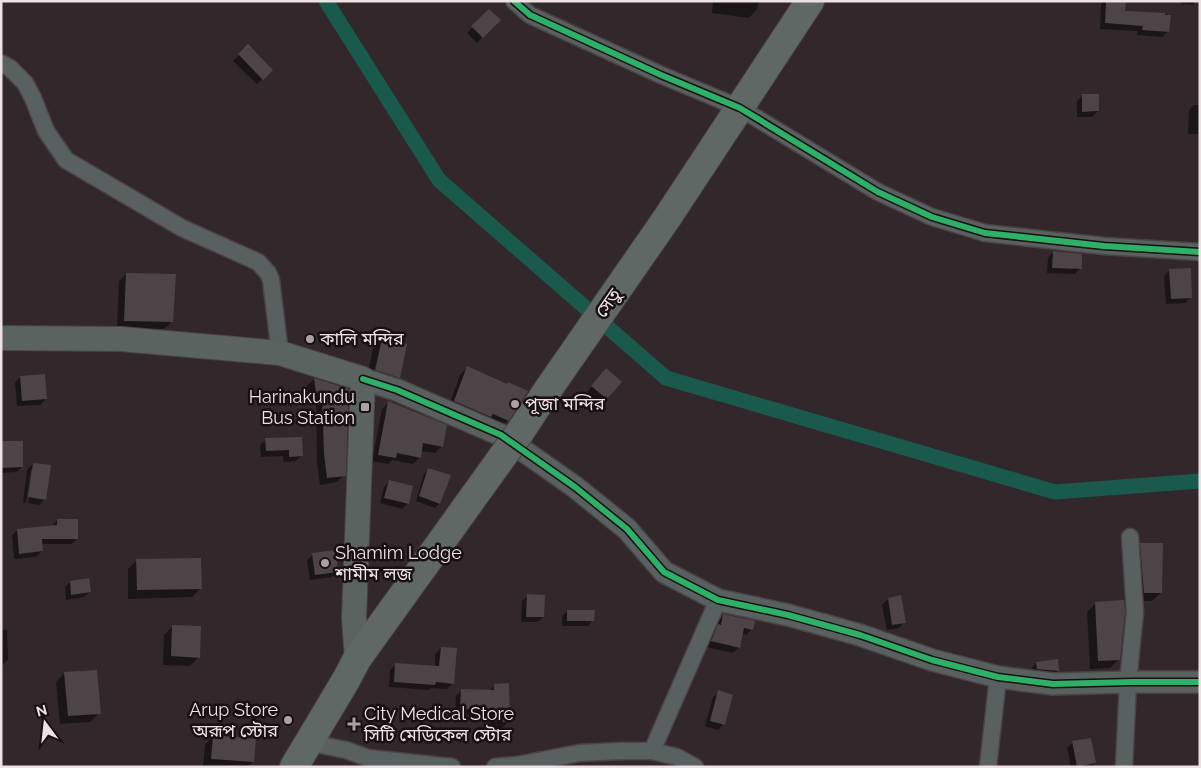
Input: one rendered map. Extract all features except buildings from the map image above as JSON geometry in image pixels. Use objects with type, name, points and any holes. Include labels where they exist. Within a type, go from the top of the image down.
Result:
[{"type":"highway","name":"সেতু","points":[[294,767],[357,659],[512,443],[667,218],[810,1]]},
{"type":"main road","points":[[1,338],[121,339],[280,353],[363,379],[354,618],[357,659]]},
{"type":"street","points":[[514,1],[530,15],[661,75],[740,108],[878,192],[932,217],[985,232],[1104,246],[1200,252]]},
{"type":"street","points":[[1,63],[10,68],[25,83],[46,131],[66,160],[182,228],[258,262],[268,273],[271,280],[280,353]]},
{"type":"street","points":[[363,379],[397,390],[501,435],[575,487],[627,529],[664,572],[718,600],[788,615],[851,632],[932,660],[998,677],[1053,684],[1200,682]]},
{"type":"street","points":[[1124,767],[1128,682],[1135,612],[1130,537]]},
{"type":"street","points":[[652,751],[718,600]]},
{"type":"street","points":[[988,767],[998,677]]},
{"type":"street","points":[[310,740],[321,745],[346,750],[368,758],[452,767]]},
{"type":"street","points":[[495,767],[517,766],[579,753],[652,751],[677,757],[695,767]]},
{"type":"waterway","points":[[326,1],[439,180],[666,378],[1055,492],[1200,481]]},
{"type":"cycle path","points":[[514,1],[530,15],[661,75],[740,108],[878,192],[932,217],[985,233],[1104,246],[1200,252]]},
{"type":"cycle path","points":[[363,379],[397,390],[501,435],[575,487],[627,529],[664,572],[718,600],[788,615],[860,635],[932,660],[998,677],[1053,684],[1200,682]]},
{"type":"place","name":"কালি মন্দির","points":[[310,339]]},
{"type":"place","name":"পূজা মন্দির","points":[[515,404]]},
{"type":"place","name":"Harinakundu Bus Station","points":[[365,407]]},
{"type":"place","name":"Shamim Lodge শামীম লজ","points":[[325,563]]},
{"type":"place","name":"Arup Store অরূপ স্টোর","points":[[288,720]]},
{"type":"place","name":"City Medical Store সিটি মেডিকেল স্টোর","points":[[354,724]]}]
